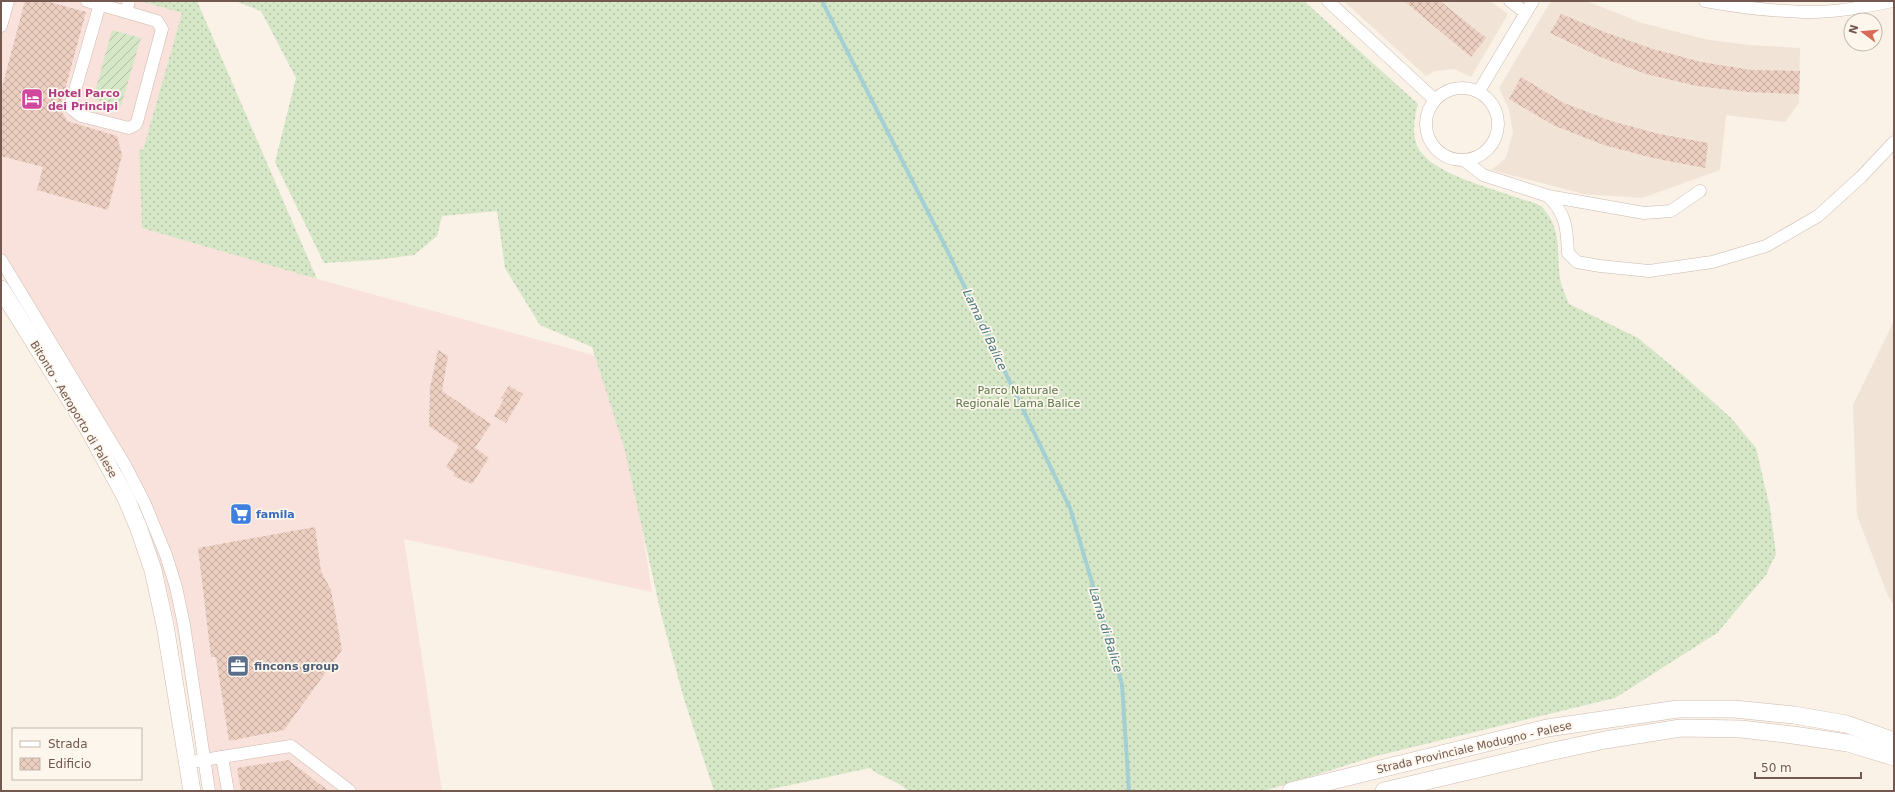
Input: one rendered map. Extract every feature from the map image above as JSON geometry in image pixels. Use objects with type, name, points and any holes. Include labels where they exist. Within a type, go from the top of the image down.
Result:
[{"type":"main road","name":"Bitonto - Aeroporto di Palese","points":[[1,289],[89,430],[112,472],[139,529],[153,570],[165,625],[192,791]]},
{"type":"main road","name":"Strada Provinciale Modugno - Palese","points":[[1291,791],[1547,728],[1678,709],[1734,709],[1794,714],[1846,724],[1894,742]]},
{"type":"main road","name":"Strada Provinciale Modugno - Palese","points":[[1384,791],[1570,748],[1681,728],[1741,729],[1793,735],[1848,743],[1894,757]]},
{"type":"street","points":[[1,26],[8,1]]},
{"type":"street","points":[[87,1],[100,4],[127,6],[157,21],[162,29],[137,122],[135,125],[128,128],[81,116],[72,109],[71,104],[100,4]]},
{"type":"street","points":[[1328,1],[1434,99]]},
{"type":"street","points":[[1510,1],[1526,13]]},
{"type":"street","points":[[1479,91],[1532,1]]},
{"type":"street","points":[[1705,1],[1729,5],[1805,12],[1892,1]]},
{"type":"street","points":[[1463,87],[1479,91],[1491,102],[1496,112],[1498,123],[1497,134],[1492,144],[1485,153],[1475,158],[1464,160],[1452,159],[1441,154],[1430,140],[1425,122],[1428,111],[1434,99],[1452,89],[1463,87]]},
{"type":"street","points":[[1548,196],[1559,207],[1567,228],[1568,253],[1577,262],[1649,271],[1712,262],[1766,246],[1818,216],[1861,177],[1894,142]]},
{"type":"street","points":[[1464,160],[1483,175],[1548,196],[1644,213],[1671,210],[1700,191]]},
{"type":"street","points":[[1,260],[125,465],[145,504],[168,561],[184,625],[209,791]]},
{"type":"street","points":[[44,331],[51,370]]},
{"type":"street","points":[[104,428],[112,472]]},
{"type":"street","points":[[188,763],[292,746],[350,791]]},
{"type":"street","points":[[222,757],[228,791]]},
{"type":"shaded area","points":[[1,1],[140,1],[182,13],[143,151],[140,150],[142,228],[317,279],[615,361],[652,592],[404,539],[442,791],[203,791],[178,637],[165,580],[149,528],[122,470],[1,271]]},
{"type":"shaded area","points":[[1344,1],[1490,1],[1508,14],[1471,77],[1454,69],[1435,71],[1426,76]]},
{"type":"shaded area","points":[[1551,1],[1586,1],[1642,23],[1709,40],[1750,45],[1800,48],[1799,103],[1785,122],[1726,115],[1720,170],[1642,198],[1584,194],[1491,170],[1506,157],[1513,133],[1509,109],[1499,88]]},
{"type":"shaded area","points":[[1894,321],[1894,605],[1888,596],[1857,515],[1853,405]]},
{"type":"green space","points":[[140,1],[197,1],[317,279],[142,228],[139,149],[143,150],[182,13]]},
{"type":"green space","name":"Parco Naturale Regionale Lama Balice","points":[[235,1],[1304,1],[1418,104],[1415,115],[1415,140],[1420,151],[1428,160],[1451,174],[1465,180],[1535,203],[1543,208],[1554,225],[1558,242],[1559,268],[1562,288],[1569,304],[1638,338],[1731,418],[1756,448],[1770,508],[1776,554],[1766,575],[1717,633],[1615,698],[1376,756],[1264,791],[908,791],[904,787],[870,768],[762,791],[714,791],[684,699],[662,618],[624,447],[592,347],[540,325],[505,268],[497,211],[442,216],[437,236],[414,255],[375,260],[324,263],[275,162],[296,78],[261,11]]},
{"type":"green space","points":[[112,30],[141,38],[121,106],[93,99]]},
{"type":"building","name":"Hotel Parco dei Principi","points":[[25,1],[46,1],[86,12],[60,108],[67,121],[117,136],[122,155],[108,210],[37,190],[43,167],[1,156],[1,91]]},
{"type":"building","points":[[1404,1],[1440,1],[1486,38],[1471,57]]},
{"type":"building","points":[[1561,14],[1607,33],[1653,49],[1701,62],[1751,70],[1800,71],[1799,94],[1748,92],[1697,86],[1646,74],[1598,56],[1550,33]]},
{"type":"building","points":[[1521,77],[1564,103],[1611,121],[1659,134],[1708,143],[1705,168],[1653,158],[1604,145],[1555,126],[1509,99]]},
{"type":"building","points":[[438,350],[448,356],[442,391],[491,424],[475,448],[489,458],[472,484],[453,476],[455,473],[446,467],[459,446],[429,426],[430,388]]},
{"type":"building","points":[[509,386],[523,394],[506,423],[494,416],[504,399],[501,398]]},
{"type":"building","points":[[315,527],[321,571],[331,590],[342,650],[284,730],[229,741],[216,657],[211,657],[198,548]]},
{"type":"building","points":[[288,760],[329,791],[241,791],[237,768]]},
{"type":"waterway","name":"Lama di Balice","points":[[822,1],[947,250],[1070,508],[1122,684],[1129,791]]},
{"type":"place","name":"Hotel Parco dei Principi","points":[[32,99]]},
{"type":"place","name":"famila","points":[[241,514]]},
{"type":"place","name":"fincons group","points":[[238,666]]}]
